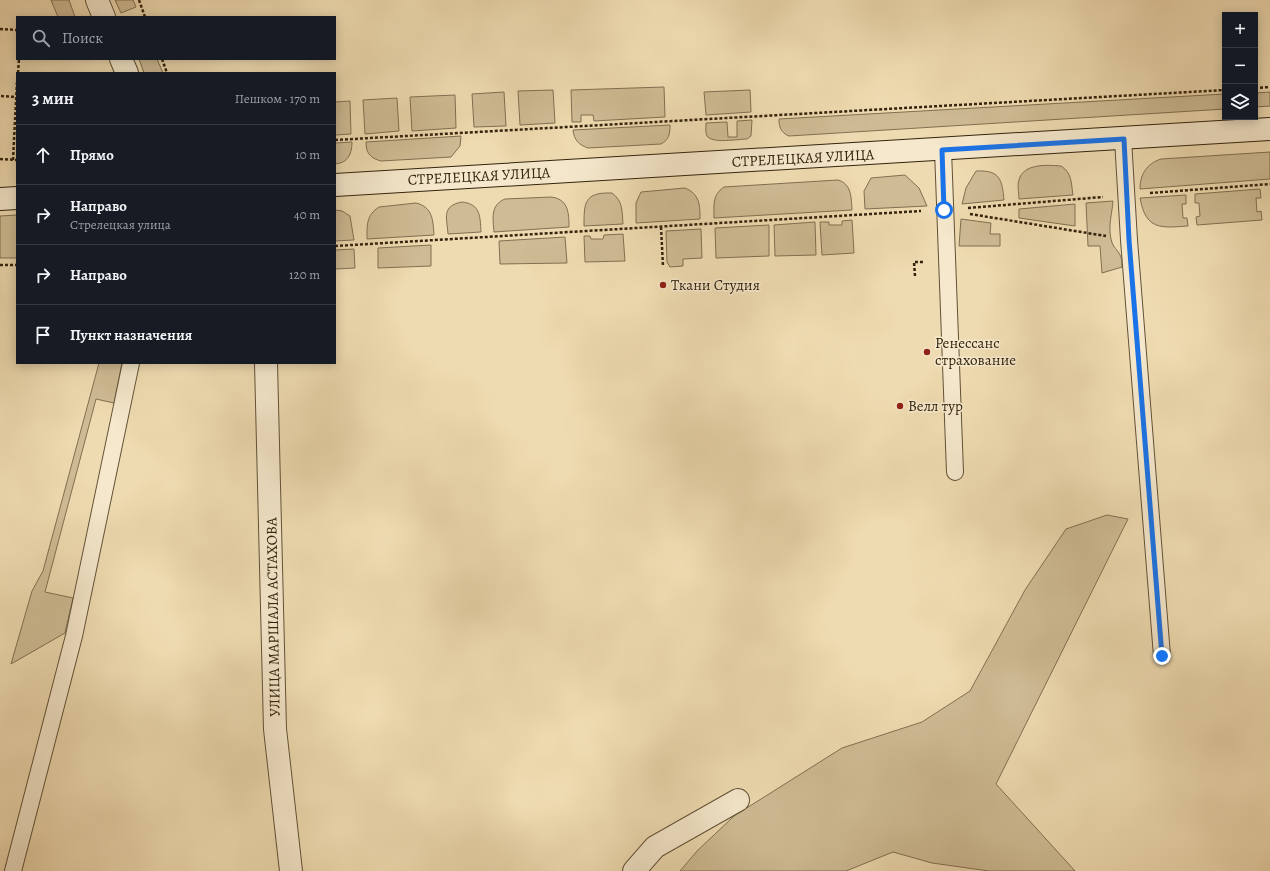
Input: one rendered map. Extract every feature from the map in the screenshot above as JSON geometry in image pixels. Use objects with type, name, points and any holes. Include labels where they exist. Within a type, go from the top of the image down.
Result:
[{"type":"main road","points":[[97,0],[104,16]]},
{"type":"main road","points":[[121,60],[127,72]]},
{"type":"main road","name":"СТРЕЛЕЦКАЯ УЛИЦА","points":[[336,185],[942,150],[1270,129]]},
{"type":"main road","points":[[0,199],[16,198]]},
{"type":"main road","name":"УЛИЦА МАРШАЛА АСТАХОВА","points":[[266,364],[275,729],[291,871]]},
{"type":"main road","points":[[634,871],[655,847],[738,800]]},
{"type":"lane","points":[[1124,139],[1129,240],[1162,656]]},
{"type":"lane","points":[[942,150],[955,472]]},
{"type":"lane","points":[[13,871],[74,636],[131,364]]},
{"type":"path","points":[[139,0],[145,16]]},
{"type":"path","points":[[0,29],[16,30]]},
{"type":"path","points":[[18,72],[19,60]]},
{"type":"path","points":[[162,60],[167,72]]},
{"type":"path","points":[[1258,88],[1270,88]]},
{"type":"path","points":[[336,140],[1222,90]]},
{"type":"path","points":[[0,159],[13,160],[16,97],[1,96]]},
{"type":"path","points":[[1147,194],[1270,184]]},
{"type":"path","points":[[961,208],[1106,197]]},
{"type":"path","points":[[969,208],[970,216],[1088,232]]},
{"type":"path","points":[[336,246],[928,211]]},
{"type":"path","points":[[661,227],[663,266]]},
{"type":"path","points":[[915,276],[914,262],[929,261]]},
{"type":"path","points":[[0,264],[16,265]]},
{"type":"shaded area","points":[[51,0],[69,0],[75,16],[58,16]]},
{"type":"shaded area","points":[[115,0],[133,0],[136,7],[121,13]]},
{"type":"shaded area","points":[[139,60],[157,60],[163,72],[144,72]]},
{"type":"shaded area","points":[[664,87],[665,117],[594,121],[593,115],[581,115],[581,122],[572,122],[571,90]]},
{"type":"shaded area","points":[[553,90],[555,123],[520,125],[518,91]]},
{"type":"shaded area","points":[[750,90],[751,112],[706,115],[704,92]]},
{"type":"shaded area","points":[[504,92],[506,126],[474,127],[472,94]]},
{"type":"shaded area","points":[[1270,92],[1270,106],[1258,107],[1258,93]]},
{"type":"shaded area","points":[[1222,94],[1222,109],[789,136],[782,131],[779,119]]},
{"type":"shaded area","points":[[455,95],[456,128],[412,131],[410,97]]},
{"type":"shaded area","points":[[397,98],[399,131],[365,134],[363,100]]},
{"type":"shaded area","points":[[350,101],[351,134],[336,135],[336,102]]},
{"type":"shaded area","points":[[752,120],[751,136],[747,139],[714,140],[706,134],[706,123],[727,122],[728,137],[737,137],[737,121]]},
{"type":"shaded area","points":[[670,125],[670,131],[666,141],[661,144],[588,148],[578,142],[574,137],[573,130]]},
{"type":"shaded area","points":[[461,136],[460,146],[451,157],[381,161],[371,157],[366,146],[366,142]]},
{"type":"shaded area","points":[[352,142],[350,154],[346,160],[336,164],[336,143]]},
{"type":"shaded area","points":[[1270,152],[1270,179],[1140,189],[1141,179],[1145,171],[1151,164],[1161,159]]},
{"type":"shaded area","points":[[1037,166],[1061,166],[1069,175],[1073,195],[1019,199],[1018,182],[1021,174],[1025,170]]},
{"type":"shaded area","points":[[976,171],[990,172],[998,177],[1001,181],[1004,200],[962,204],[966,188]]},
{"type":"shaded area","points":[[905,175],[919,188],[927,206],[865,209],[864,191],[871,178]]},
{"type":"shaded area","points":[[838,180],[846,185],[850,192],[852,210],[714,218],[714,205],[716,197],[720,190],[724,187]]},
{"type":"shaded area","points":[[685,188],[694,194],[698,201],[700,219],[636,223],[636,203],[641,192]]},
{"type":"shaded area","points":[[1260,189],[1261,198],[1256,198],[1257,212],[1261,211],[1262,220],[1197,225],[1196,217],[1200,216],[1199,203],[1195,203],[1195,194]]},
{"type":"shaded area","points":[[612,193],[616,196],[620,203],[623,224],[584,226],[584,211],[588,200],[596,194]]},
{"type":"shaded area","points":[[1186,195],[1186,204],[1182,204],[1183,218],[1187,218],[1188,226],[1178,227],[1156,225],[1150,221],[1146,216],[1140,198]]},
{"type":"shaded area","points":[[557,198],[564,203],[568,211],[569,227],[494,232],[494,213],[500,202],[505,199]]},
{"type":"shaded area","points":[[1113,201],[1110,234],[1112,243],[1121,257],[1122,267],[1102,273],[1100,246],[1088,246],[1086,203]]},
{"type":"shaded area","points":[[462,202],[473,205],[476,208],[480,216],[481,232],[448,234],[446,218],[448,210],[451,206]]},
{"type":"shaded area","points":[[416,203],[422,205],[429,211],[434,235],[367,239],[367,225],[369,217],[379,207]]},
{"type":"shaded area","points":[[1075,204],[1075,226],[1019,218],[1019,209]]},
{"type":"shaded area","points":[[336,210],[342,211],[350,216],[354,240],[336,241]]},
{"type":"shaded area","points":[[16,215],[16,258],[0,258],[0,216]]},
{"type":"shaded area","points":[[961,219],[991,223],[990,234],[1000,234],[1000,246],[959,246]]},
{"type":"shaded area","points":[[852,220],[854,253],[822,255],[820,222],[829,222],[829,225],[842,225],[842,221]]},
{"type":"shaded area","points":[[815,222],[816,255],[775,256],[774,225]]},
{"type":"shaded area","points":[[769,225],[769,256],[716,258],[715,228]]},
{"type":"shaded area","points":[[701,229],[702,258],[683,259],[683,266],[670,267],[667,262],[666,231]]},
{"type":"shaded area","points":[[623,234],[625,261],[585,262],[584,236],[590,236],[591,239],[603,239],[604,235]]},
{"type":"shaded area","points":[[565,237],[567,263],[500,264],[499,241]]},
{"type":"shaded area","points":[[431,245],[431,266],[378,268],[378,248]]},
{"type":"shaded area","points":[[354,249],[355,268],[336,269],[336,250]]},
{"type":"shaded area","points":[[99,364],[122,364],[114,403],[96,399],[45,592],[73,598],[65,633],[11,664],[32,591],[43,571]]},
{"type":"shaded area","points":[[1107,515],[1128,519],[996,784],[1075,871],[989,871],[932,863],[893,852],[846,871],[680,871],[697,851],[734,816],[842,748],[922,722],[970,691],[1025,590],[1066,529]]},
{"type":"place","name":"Ткани Студия","points":[[663,285]]},
{"type":"place","name":"Ренессанс страхование","points":[[927,352]]},
{"type":"place","name":"Велл тур","points":[[900,406]]},
{"type":"route","points":[[944,210],[942,150],[1124,139],[1129,240],[1162,656]]}]
